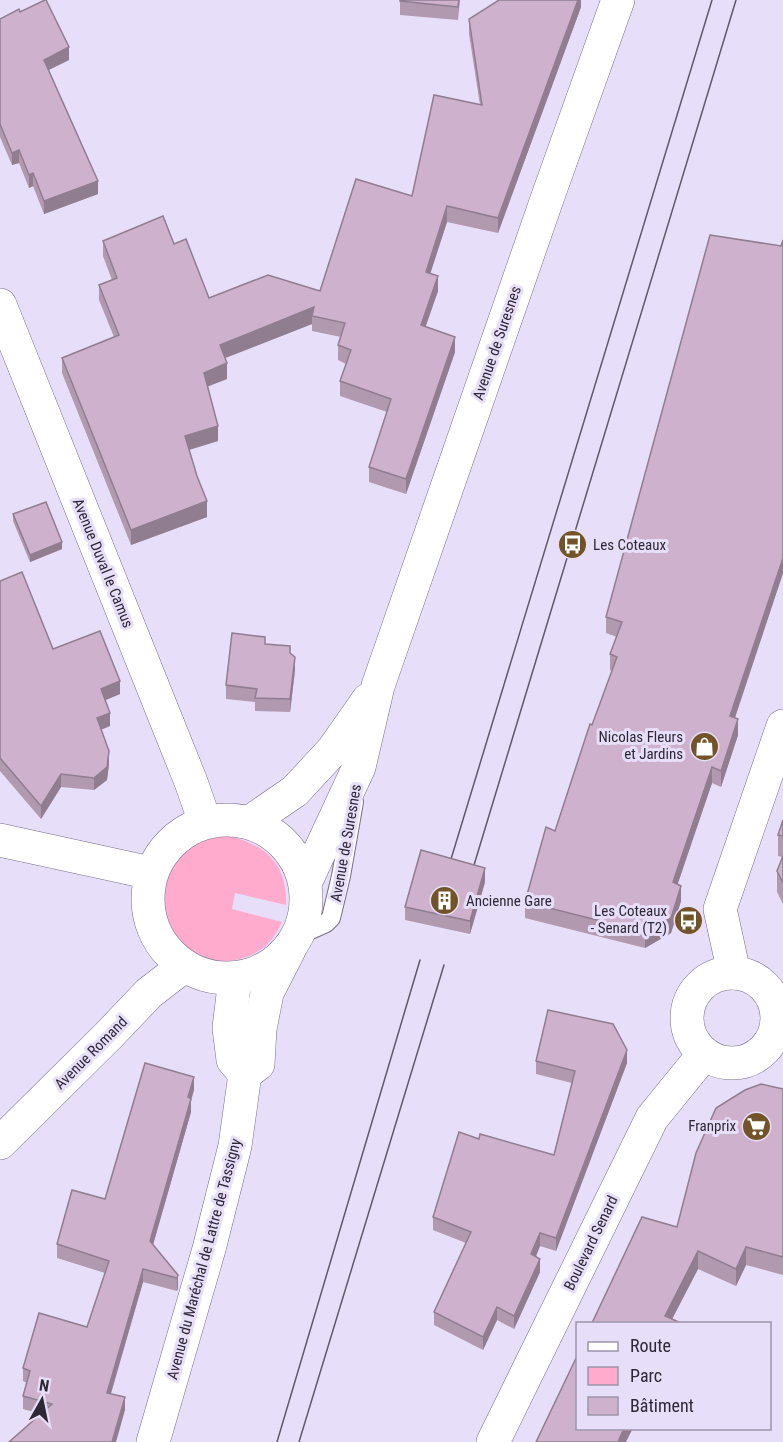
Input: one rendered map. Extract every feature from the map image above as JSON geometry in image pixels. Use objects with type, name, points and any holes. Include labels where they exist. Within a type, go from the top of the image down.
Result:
[{"type":"street","name":"Avenue de Suresnes","points":[[306,881],[359,767],[378,686],[618,0]]},
{"type":"street","name":"Avenue Duval le Camus","points":[[0,305],[205,822]]},
{"type":"street","name":"Avenue de Suresnes","points":[[249,822],[295,791],[333,750],[378,686]]},
{"type":"street","points":[[734,973],[720,909],[783,726]]},
{"type":"street","points":[[227,819],[249,822],[275,834],[295,855],[306,881],[307,909],[294,942],[265,969],[235,978],[208,976],[184,966],[165,949],[151,926],[147,899],[151,873],[163,850],[182,833],[205,822],[227,819]]},
{"type":"street","points":[[0,840],[151,873]]},
{"type":"street","name":"Avenue du Maréchal de Lattre de Tassigny","points":[[153,1442],[209,1249],[235,1146],[246,1074],[258,1064],[260,1029],[267,993],[294,942]]},
{"type":"street","name":"Avenue Romand","points":[[0,1143],[149,993],[184,966]]},
{"type":"street","points":[[734,973],[749,976],[762,984],[772,996],[780,1028],[768,1047],[756,1057],[741,1063],[718,1061],[704,1054],[694,1043],[688,1029],[687,1013],[694,994],[705,982],[718,975],[734,973]]},
{"type":"street","points":[[235,978],[229,1028],[233,1060],[246,1074]]},
{"type":"street","name":"Boulevard Senard","points":[[493,1442],[652,1118],[704,1054]]},
{"type":"lane","name":"Avenue de Suresnes","points":[[294,942],[331,918],[341,876],[359,767]]},
{"type":"green space","points":[[229,836],[254,845],[272,859],[283,879],[286,905],[235,893],[232,909],[282,922],[275,935],[262,949],[250,956],[222,961],[204,958],[188,949],[176,936],[168,920],[164,901],[166,883],[174,864],[181,855],[205,838]]},
{"type":"building","points":[[46,0],[69,47],[44,60],[98,181],[44,201],[33,173],[29,175],[19,150],[12,153],[0,124],[0,19],[19,9],[20,12]]},
{"type":"building","points":[[400,0],[459,0],[458,7]]},
{"type":"building","points":[[499,0],[578,0],[498,218],[447,206],[426,272],[438,276],[421,325],[455,337],[406,479],[369,467],[391,399],[340,381],[351,350],[338,345],[345,323],[312,316],[314,307],[220,345],[227,363],[204,373],[218,426],[185,436],[207,501],[131,530],[62,358],[119,335],[99,285],[117,278],[103,241],[163,216],[174,244],[186,239],[209,298],[268,275],[320,291],[356,179],[412,196],[434,95],[482,105],[469,19]]},
{"type":"building","points":[[710,235],[781,246],[783,240],[783,558],[730,716],[738,719],[721,771],[712,767],[673,882],[681,886],[671,918],[645,932],[525,902],[546,827],[555,831],[590,724],[592,725],[617,657],[610,654],[622,622],[606,617]]},
{"type":"building","points":[[46,502],[62,542],[30,555],[13,514]]},
{"type":"building","points":[[22,572],[53,649],[100,631],[120,681],[101,689],[110,713],[97,718],[109,751],[107,767],[94,778],[61,774],[41,806],[0,758],[0,581]]},
{"type":"building","points":[[232,633],[265,637],[265,644],[290,646],[290,653],[295,657],[290,699],[255,698],[257,689],[226,685]]},
{"type":"building","points":[[783,820],[783,836],[778,835]]},
{"type":"building","name":"Ancienne Gare","points":[[421,850],[485,868],[470,921],[405,907]]},
{"type":"building","points":[[783,856],[783,883],[777,871]]},
{"type":"building","points":[[548,1010],[613,1024],[627,1050],[556,1238],[540,1233],[531,1254],[540,1259],[514,1316],[497,1307],[483,1337],[434,1312],[471,1232],[433,1217],[459,1132],[479,1139],[480,1134],[554,1155],[575,1071],[536,1061]]},
{"type":"building","points":[[145,1063],[194,1077],[188,1097],[191,1099],[150,1241],[178,1275],[177,1278],[143,1269],[107,1393],[125,1397],[112,1442],[9,1442],[52,1404],[23,1396],[30,1371],[23,1368],[39,1313],[87,1327],[109,1261],[57,1244],[72,1190],[105,1199]]},
{"type":"building","points":[[761,1084],[783,1089],[783,1257],[746,1247],[736,1269],[698,1251],[665,1316],[679,1322],[592,1322],[642,1217],[677,1227],[696,1153],[716,1108],[745,1090]]},
{"type":"building","points":[[576,1358],[576,1430],[623,1430],[618,1442],[536,1442]]},
{"type":"tram line","points":[[448,869],[712,0]]},
{"type":"tram line","points":[[471,875],[736,0]]},
{"type":"tram line","points":[[277,1442],[420,960]]},
{"type":"tram line","points":[[299,1442],[444,965]]},
{"type":"place","name":"Les Coteaux","points":[[572,545]]},
{"type":"place","name":"Nicolas Fleurs et Jardins","points":[[704,746]]},
{"type":"place","name":"Ancienne Gare","points":[[445,901]]},
{"type":"place","name":"Les Coteaux - Senard (T2)","points":[[688,920]]},
{"type":"place","name":"Franprix","points":[[757,1126]]}]
